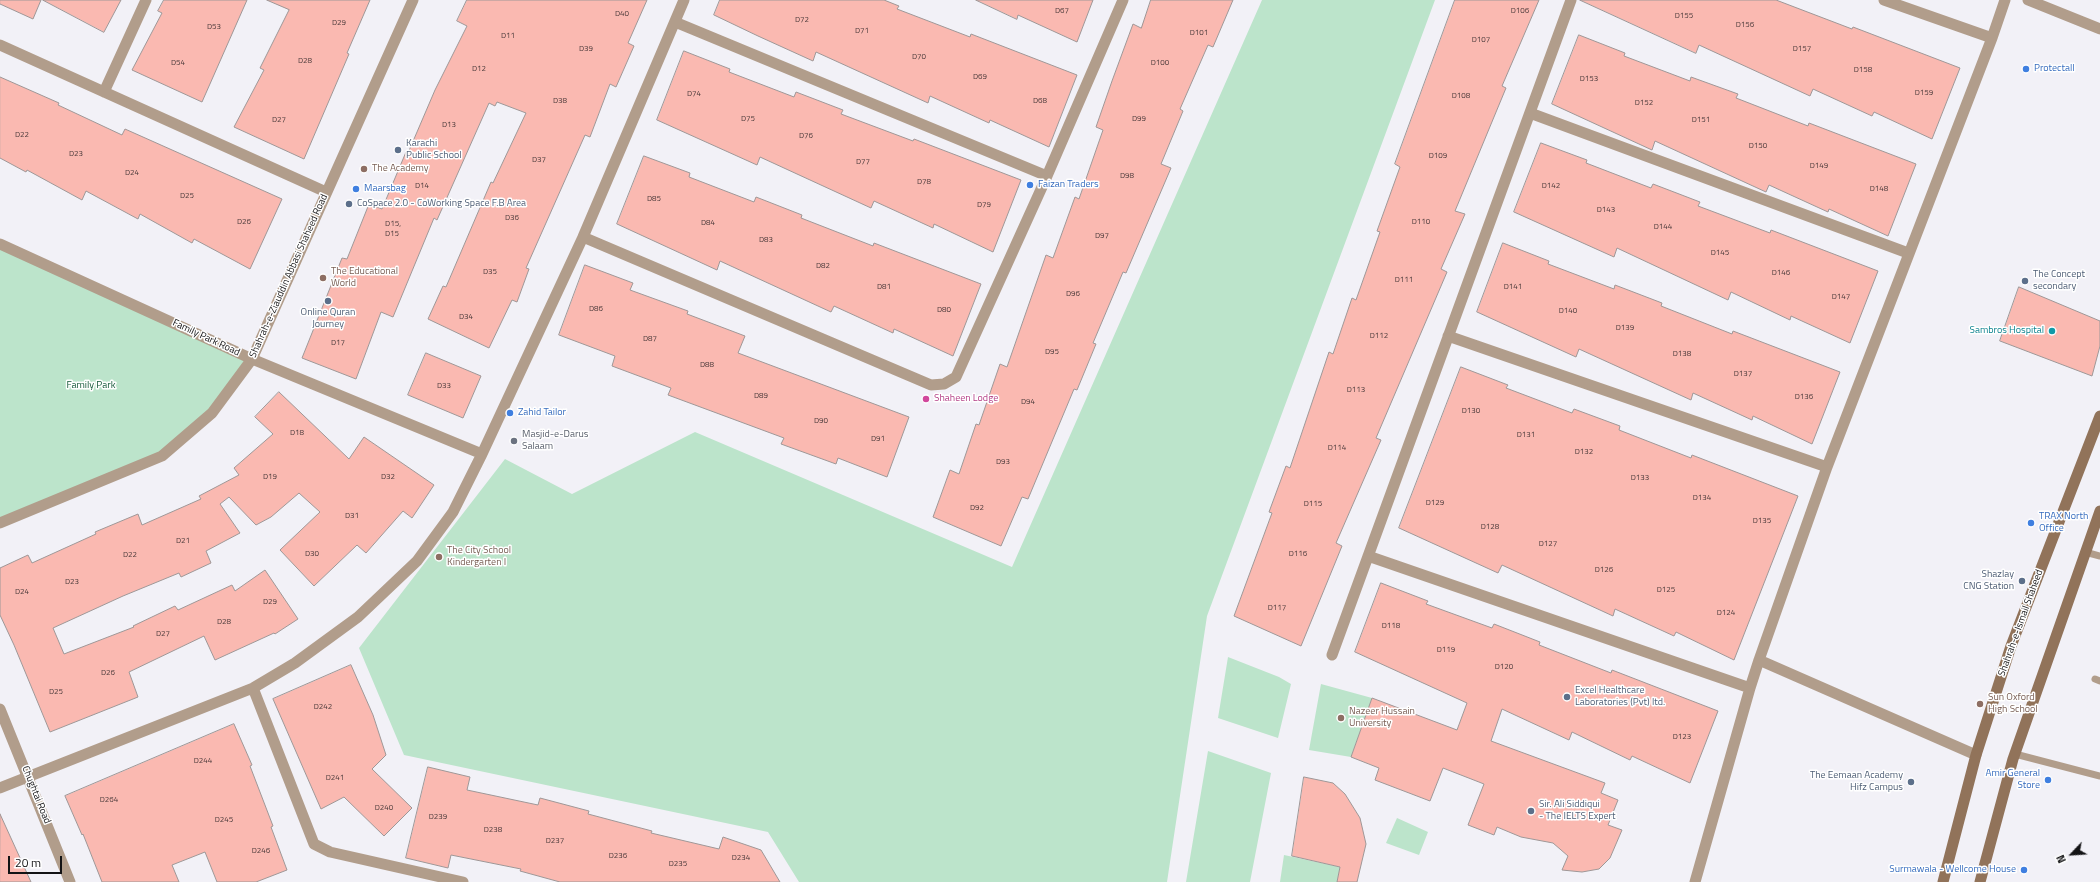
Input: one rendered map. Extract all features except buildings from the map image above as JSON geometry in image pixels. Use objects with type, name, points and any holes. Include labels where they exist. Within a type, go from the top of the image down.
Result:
[{"type":"main road","name":"Shahrah-e-Ismail Shaheed","points":[[1943,882],[1976,755],[2011,646],[2100,416]]},
{"type":"main road","points":[[1980,882],[2015,754],[2100,511]]},
{"type":"street","points":[[104,92],[146,0]]},
{"type":"street","name":"Shahrah-e-Ziauddin Abbasi Shaheed Road","points":[[0,523],[162,456],[212,413],[252,359],[413,0]]},
{"type":"street","points":[[0,788],[253,688],[295,663],[358,618],[417,561],[453,512],[482,454],[583,237],[684,0]]},
{"type":"street","points":[[583,237],[931,385],[944,384],[956,377],[1047,176],[1123,0]]},
{"type":"street","points":[[1332,655],[1571,0]]},
{"type":"street","points":[[1884,0],[1992,38]]},
{"type":"street","points":[[1695,882],[1759,660],[1827,467],[1908,253],[1992,38],[2005,0]]},
{"type":"street","points":[[2028,0],[2100,29]]},
{"type":"street","points":[[675,22],[1047,176]]},
{"type":"street","points":[[0,45],[326,192]]},
{"type":"street","points":[[1530,113],[1908,253]]},
{"type":"street","name":"Family Park Road","points":[[0,244],[252,359],[482,454]]},
{"type":"street","points":[[1448,336],[1827,467]]},
{"type":"street","points":[[1368,556],[1750,688]]},
{"type":"street","points":[[1759,660],[1976,755]]},
{"type":"street","points":[[253,688],[314,844],[330,852],[463,882]]},
{"type":"street","name":"Chughtai Road","points":[[0,709],[29,777],[70,882]]},
{"type":"lane","points":[[2085,552],[2100,556]]},
{"type":"lane","points":[[2015,754],[2100,776]]},
{"type":"green space","points":[[1262,0],[1435,0],[1207,616],[1167,882],[799,882],[768,832],[404,755],[359,648],[505,459],[572,494],[695,432],[1012,567]]},
{"type":"green space","name":"Family Park","points":[[0,244],[252,359],[212,413],[162,456],[0,522]]},
{"type":"green space","points":[[1228,657],[1279,677],[1291,684],[1278,738],[1218,718]]},
{"type":"green space","points":[[1321,684],[1372,698],[1351,757],[1309,750]]},
{"type":"green space","points":[[1208,751],[1271,773],[1250,882],[1186,882]]},
{"type":"green space","points":[[1397,818],[1428,832],[1419,855],[1386,843]]},
{"type":"green space","points":[[1284,855],[1340,867],[1337,882],[1280,882]]},
{"type":"place","name":"Protectall","points":[[2026,69]]},
{"type":"place","name":"Karachi Public School","points":[[398,150]]},
{"type":"place","name":"The Academy","points":[[364,169]]},
{"type":"place","name":"Faizan Traders","points":[[1030,185]]},
{"type":"place","name":"Maarsbag","points":[[356,189]]},
{"type":"place","name":"CoSpace 2.0 - CoWorking Space F.B Area","points":[[349,204]]},
{"type":"place","name":"The Educational World","points":[[323,278]]},
{"type":"place","name":"The Concept secondary","points":[[2025,281]]},
{"type":"place","name":"Online Quran Journey","points":[[328,301]]},
{"type":"place","name":"Sambros Hospital","points":[[2052,331]]},
{"type":"place","name":"Shaheen Lodge","points":[[926,399]]},
{"type":"place","name":"Zahid Tailor","points":[[510,413]]},
{"type":"place","name":"Masjid-e-Darus Salaam","points":[[514,441]]},
{"type":"place","name":"TRAX North Office","points":[[2031,523]]},
{"type":"place","name":"The City School Kindergarten I","points":[[439,557]]},
{"type":"place","name":"Shazlay CNG Station","points":[[2022,581]]},
{"type":"place","name":"Excel Healthcare Laboratories (Pvt) ltd.","points":[[1567,697]]},
{"type":"place","name":"Sun Oxford High School","points":[[1980,704]]},
{"type":"place","name":"Nazeer Hussain University","points":[[1341,718]]},
{"type":"place","name":"Amir General Store","points":[[2048,780]]},
{"type":"place","name":"The Eemaan Academy Hifz Campus","points":[[1911,782]]},
{"type":"place","name":"Sir. Ali Siddiqui - The IELTS Expert","points":[[1531,811]]},
{"type":"place","name":"Surmawala - Wellcome House","points":[[2024,870]]}]
